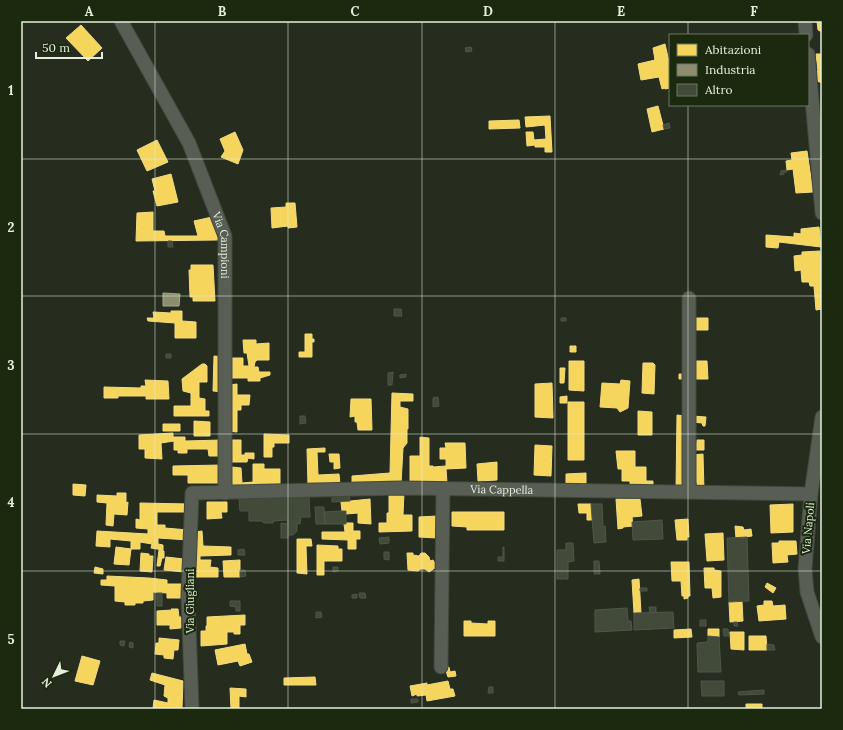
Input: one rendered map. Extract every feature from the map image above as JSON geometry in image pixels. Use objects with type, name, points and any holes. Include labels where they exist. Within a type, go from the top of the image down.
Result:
[{"type":"street","name":"Via Campioni","points":[[121,21],[189,143],[225,236],[225,492]]},
{"type":"street","points":[[805,21],[806,34]]},
{"type":"street","points":[[809,65],[822,213]]},
{"type":"street","points":[[688,492],[689,298]]},
{"type":"street","name":"Via Napoli","points":[[822,418],[811,494],[805,569],[807,592],[822,637]]},
{"type":"street","name":"Via Cappella","points":[[192,493],[401,488],[811,494]]},
{"type":"street","points":[[441,667],[443,489]]},
{"type":"street","name":"Via Giugliani","points":[[192,493],[188,597],[192,709]]},
{"type":"building: Abitazioni","points":[[817,21],[822,21],[822,32],[818,30]]},
{"type":"building: Abitazioni","points":[[81,25],[102,48],[88,61],[66,38]]},
{"type":"building: Abitazioni","points":[[665,44],[669,62],[669,88],[662,89],[659,77],[641,80],[638,64],[655,60],[653,48]]},
{"type":"building: Abitazioni","points":[[816,54],[822,54],[822,83],[817,81],[816,71],[818,71]]},
{"type":"building: Abitazioni","points":[[658,106],[664,129],[652,132],[647,109]]},
{"type":"building: Abitazioni","points":[[550,116],[552,152],[545,152],[545,147],[535,147],[535,145],[527,146],[526,132],[533,132],[534,140],[546,139],[545,125],[526,127],[525,117]]},
{"type":"building: Abitazioni","points":[[519,120],[520,128],[489,129],[489,121]]},
{"type":"building: Abitazioni","points":[[235,132],[243,150],[238,164],[221,157],[225,151],[220,139]]},
{"type":"building: Abitazioni","points":[[157,140],[168,162],[147,171],[137,150]]},
{"type":"building: Abitazioni","points":[[807,151],[813,192],[796,193],[793,169],[787,170],[786,161],[792,160],[791,153]]},
{"type":"building: Abitazioni","points":[[171,174],[178,202],[157,206],[153,191],[155,191],[152,179]]},
{"type":"building: Abitazioni","points":[[286,203],[295,203],[297,227],[288,228],[288,226],[272,228],[271,208],[286,207]]},
{"type":"building: Abitazioni","points":[[153,212],[153,231],[164,231],[165,236],[198,236],[194,221],[212,217],[218,240],[136,241],[137,213]]},
{"type":"building: Abitazioni","points":[[819,227],[821,247],[779,242],[778,248],[766,247],[766,235],[794,237],[794,233],[801,234],[801,229]]},
{"type":"building: Abitazioni","points":[[820,251],[822,309],[816,310],[814,286],[810,286],[809,282],[802,282],[801,270],[795,271],[794,256],[802,255],[802,252]]},
{"type":"building: Abitazioni","points":[[191,265],[213,265],[215,301],[193,301],[193,297],[190,297],[189,270],[191,270]]},
{"type":"building: Abitazioni","points":[[171,311],[182,311],[182,321],[196,322],[196,338],[175,338],[175,323],[148,321],[147,318],[154,318],[153,312],[171,313]]},
{"type":"building: Abitazioni","points":[[693,318],[708,318],[708,330],[694,330]]},
{"type":"building: Abitazioni","points":[[305,334],[312,334],[312,339],[314,339],[314,342],[312,342],[312,357],[299,357],[299,352],[305,352]]},
{"type":"building: Abitazioni","points":[[243,340],[256,340],[256,344],[269,343],[269,360],[257,360],[255,362],[254,367],[258,367],[259,372],[270,372],[270,375],[260,378],[260,381],[248,381],[248,378],[232,378],[232,358],[243,358],[243,366],[249,366],[247,353],[244,353]]},
{"type":"building: Abitazioni","points":[[570,346],[576,346],[576,352],[570,352]]},
{"type":"building: Abitazioni","points":[[214,356],[224,357],[223,392],[213,391]]},
{"type":"building: Abitazioni","points":[[569,361],[584,361],[584,391],[569,390]]},
{"type":"building: Abitazioni","points":[[692,361],[707,361],[708,379],[692,379]]},
{"type":"building: Abitazioni","points":[[643,363],[653,363],[655,365],[654,394],[642,393]]},
{"type":"building: Abitazioni","points":[[202,364],[207,366],[207,382],[199,382],[199,398],[205,399],[205,411],[209,411],[209,416],[174,416],[174,406],[191,406],[191,393],[183,391],[182,379]]},
{"type":"building: Abitazioni","points":[[560,368],[565,368],[564,383],[560,383]]},
{"type":"building: Abitazioni","points":[[679,374],[683,374],[683,379],[679,379]]},
{"type":"building: Abitazioni","points":[[145,380],[168,381],[169,399],[146,399],[146,396],[118,396],[118,398],[104,398],[104,387],[141,388],[141,386],[146,386]]},
{"type":"building: Abitazioni","points":[[621,380],[630,381],[628,408],[620,412],[617,408],[600,407],[602,383],[620,384]]},
{"type":"building: Abitazioni","points":[[552,383],[553,418],[535,417],[535,384]]},
{"type":"building: Abitazioni","points":[[237,384],[237,395],[250,395],[249,405],[241,405],[241,410],[237,410],[237,432],[228,431],[229,385]]},
{"type":"building: Abitazioni","points":[[392,393],[413,394],[413,401],[400,401],[400,407],[408,409],[407,443],[403,448],[401,484],[352,484],[352,476],[390,473]]},
{"type":"building: Abitazioni","points":[[567,396],[567,403],[560,403],[560,397]]},
{"type":"building: Abitazioni","points":[[351,399],[371,399],[372,430],[358,430],[357,422],[355,422],[355,416],[350,417]]},
{"type":"building: Abitazioni","points":[[568,402],[584,402],[584,460],[568,460]]},
{"type":"building: Abitazioni","points":[[638,411],[652,412],[652,435],[638,435]]},
{"type":"building: Abitazioni","points":[[677,415],[685,416],[685,490],[676,489]]},
{"type":"building: Abitazioni","points":[[692,416],[706,417],[705,426],[703,426],[702,423],[692,422]]},
{"type":"building: Abitazioni","points":[[194,421],[210,422],[210,436],[194,436]]},
{"type":"building: Abitazioni","points":[[163,424],[180,424],[180,431],[163,431]]},
{"type":"building: Abitazioni","points":[[173,433],[173,437],[185,437],[185,441],[222,440],[223,456],[209,456],[208,449],[187,449],[187,453],[178,453],[178,450],[174,450],[174,441],[161,443],[162,459],[145,458],[145,449],[139,449],[139,435]]},
{"type":"building: Abitazioni","points":[[264,434],[289,435],[289,443],[274,443],[274,447],[272,447],[272,457],[264,457]]},
{"type":"building: Abitazioni","points":[[420,437],[429,438],[429,466],[433,467],[446,466],[446,459],[440,459],[440,448],[446,448],[445,443],[465,443],[466,468],[446,469],[447,483],[410,483],[410,456],[420,456]]},
{"type":"building: Abitazioni","points":[[228,440],[241,440],[241,455],[245,455],[245,453],[254,453],[254,459],[248,458],[247,462],[229,462]]},
{"type":"building: Abitazioni","points":[[697,440],[704,440],[704,450],[696,450]]},
{"type":"building: Abitazioni","points":[[535,445],[552,446],[551,476],[534,475]]},
{"type":"building: Abitazioni","points":[[325,448],[325,452],[317,452],[318,475],[339,474],[340,485],[308,485],[307,449]]},
{"type":"building: Abitazioni","points":[[616,451],[635,451],[635,467],[646,467],[646,481],[653,481],[653,490],[630,490],[630,481],[622,481],[622,469],[618,469]]},
{"type":"building: Abitazioni","points":[[329,454],[339,454],[340,468],[334,469],[334,462],[330,462]]},
{"type":"building: Abitazioni","points":[[703,454],[704,491],[697,487],[697,482],[692,482],[692,455]]},
{"type":"building: Abitazioni","points":[[497,462],[497,480],[478,481],[477,464]]},
{"type":"building: Abitazioni","points":[[253,464],[264,464],[264,469],[280,469],[280,486],[232,490],[232,467],[241,468],[242,483],[253,482]]},
{"type":"building: Abitazioni","points":[[222,465],[222,483],[188,483],[188,475],[173,475],[173,466]]},
{"type":"building: Abitazioni","points":[[586,473],[586,487],[566,487],[566,474]]},
{"type":"building: Abitazioni","points":[[73,484],[86,485],[85,496],[73,495]]},
{"type":"building: Abitazioni","points":[[389,492],[404,492],[403,515],[412,515],[412,531],[379,532],[379,523],[387,523],[387,513],[389,513]]},
{"type":"building: Abitazioni","points":[[117,493],[126,493],[126,503],[128,502],[127,515],[114,514],[113,526],[106,525],[107,503],[97,502],[97,495],[117,496]]},
{"type":"building: Abitazioni","points":[[370,499],[371,524],[358,523],[358,513],[346,514],[346,511],[342,511],[341,502]]},
{"type":"building: Abitazioni","points":[[616,499],[640,499],[642,516],[632,517],[633,526],[618,529]]},
{"type":"building: Abitazioni","points":[[207,502],[227,502],[227,512],[221,512],[222,518],[207,519]]},
{"type":"building: Abitazioni","points":[[140,503],[189,504],[188,512],[157,512],[157,525],[165,525],[165,528],[188,530],[188,540],[158,538],[158,544],[163,545],[163,550],[151,548],[152,544],[140,542],[140,549],[131,549],[131,541],[110,539],[110,547],[96,546],[97,531],[148,534],[148,529],[136,528],[136,519],[140,520]]},
{"type":"building: Abitazioni","points":[[578,504],[591,504],[592,520],[587,520],[587,513],[579,513]]},
{"type":"building: Abitazioni","points":[[793,504],[793,532],[771,533],[770,505]]},
{"type":"building: Abitazioni","points":[[452,512],[504,512],[504,530],[467,530],[467,527],[452,526]]},
{"type":"building: Abitazioni","points":[[437,516],[437,538],[419,537],[419,517]]},
{"type":"building: Abitazioni","points":[[688,519],[689,537],[687,537],[687,540],[677,540],[675,520]]},
{"type":"building: Abitazioni","points":[[353,523],[353,531],[360,531],[360,539],[356,539],[356,549],[348,549],[348,540],[322,539],[322,532],[345,532],[344,524]]},
{"type":"building: Abitazioni","points":[[735,526],[743,527],[744,530],[751,529],[752,536],[736,538]]},
{"type":"building: Abitazioni","points":[[202,531],[203,546],[231,547],[231,555],[200,556],[200,560],[211,560],[210,567],[218,568],[218,577],[194,577],[194,532]]},
{"type":"building: Abitazioni","points":[[723,533],[724,560],[707,561],[705,534]]},
{"type":"building: Abitazioni","points":[[297,539],[311,539],[312,546],[306,546],[307,574],[297,573]]},
{"type":"building: Abitazioni","points":[[779,541],[796,541],[797,554],[787,555],[788,562],[773,563],[772,543],[779,543]]},
{"type":"building: Abitazioni","points":[[317,545],[338,546],[338,549],[342,549],[342,561],[324,561],[324,575],[317,575]]},
{"type":"building: Abitazioni","points":[[116,547],[131,549],[129,565],[114,564]]},
{"type":"building: Abitazioni","points":[[159,550],[164,551],[164,558],[162,558],[160,566],[157,566]]},
{"type":"building: Abitazioni","points":[[141,553],[153,556],[152,572],[140,571]]},
{"type":"building: Abitazioni","points":[[407,553],[413,553],[413,555],[419,556],[421,553],[425,553],[429,557],[430,561],[433,560],[437,566],[429,572],[425,569],[418,571],[408,570]]},
{"type":"building: Abitazioni","points":[[166,557],[184,559],[184,572],[164,570]]},
{"type":"building: Abitazioni","points":[[240,560],[240,577],[224,577],[223,561]]},
{"type":"building: Abitazioni","points":[[671,562],[689,562],[690,596],[688,596],[688,598],[684,599],[684,596],[682,596],[681,581],[672,581]]},
{"type":"building: Abitazioni","points":[[95,567],[103,569],[103,574],[94,573]]},
{"type":"building: Abitazioni","points":[[704,568],[714,568],[714,570],[721,571],[721,597],[713,598],[712,588],[705,588]]},
{"type":"building: Abitazioni","points":[[107,576],[149,578],[167,580],[167,584],[185,584],[185,598],[167,598],[167,593],[153,592],[153,600],[143,601],[143,603],[135,603],[135,605],[125,605],[125,602],[115,601],[115,586],[101,585],[101,580],[107,580]]},
{"type":"building: Abitazioni","points":[[639,579],[641,613],[634,613],[632,580]]},
{"type":"building: Abitazioni","points":[[767,583],[776,588],[773,593],[765,587]]},
{"type":"building: Abitazioni","points":[[742,601],[743,621],[730,622],[729,602]]},
{"type":"building: Abitazioni","points":[[764,601],[772,601],[773,606],[785,605],[786,619],[759,621],[757,606],[764,605]]},
{"type":"building: Abitazioni","points":[[171,609],[178,609],[179,617],[181,617],[181,628],[170,629],[170,625],[157,625],[157,611],[172,610]]},
{"type":"building: Abitazioni","points":[[245,615],[245,625],[240,625],[240,634],[227,632],[227,644],[201,646],[201,631],[206,631],[207,617]]},
{"type":"building: Abitazioni","points":[[464,621],[488,624],[488,621],[495,621],[495,636],[464,636]]},
{"type":"building: Abitazioni","points":[[691,629],[692,637],[674,638],[674,630]]},
{"type":"building: Abitazioni","points":[[708,629],[719,629],[719,637],[708,636]]},
{"type":"building: Abitazioni","points":[[730,632],[744,632],[744,650],[731,649]]},
{"type":"building: Abitazioni","points":[[749,636],[766,636],[767,650],[749,650]]},
{"type":"building: Abitazioni","points":[[159,638],[179,640],[178,650],[174,650],[173,659],[164,658],[164,655],[155,654],[156,643],[159,643]]},
{"type":"building: Abitazioni","points":[[245,644],[247,654],[249,654],[252,662],[240,666],[238,661],[218,665],[215,650]]},
{"type":"building: Abitazioni","points":[[82,656],[100,661],[93,685],[75,681]]},
{"type":"building: Abitazioni","points":[[449,667],[450,672],[455,671],[456,676],[448,677],[445,668]]},
{"type":"building: Abitazioni","points":[[152,673],[183,681],[182,709],[153,708],[154,700],[168,703],[168,698],[164,696],[165,685],[150,680]]},
{"type":"building: Abitazioni","points":[[315,677],[316,685],[284,685],[284,678]]},
{"type":"building: Abitazioni","points":[[448,681],[450,689],[453,689],[455,696],[427,701],[426,695],[417,696],[417,694],[412,696],[410,686],[427,683],[427,685]]},
{"type":"building: Abitazioni","points":[[230,688],[246,689],[246,697],[239,696],[239,709],[231,709]]},
{"type":"building: Abitazioni","points":[[746,704],[762,704],[762,709],[746,709]]},
{"type":"building: Industria","points":[[163,293],[180,294],[179,306],[163,306]]},
{"type":"building: Altro","points":[[471,47],[472,51],[466,52],[465,48]]},
{"type":"building: Altro","points":[[669,123],[670,128],[664,129],[663,125]]},
{"type":"building: Altro","points":[[786,170],[787,172],[780,175],[781,171]]},
{"type":"building: Altro","points":[[168,241],[172,241],[173,247],[168,247]]},
{"type":"building: Altro","points":[[394,309],[401,309],[402,316],[394,316]]},
{"type":"building: Altro","points":[[561,318],[566,318],[566,321],[561,321]]},
{"type":"building: Altro","points":[[166,354],[171,354],[171,358],[166,358]]},
{"type":"building: Altro","points":[[393,372],[392,385],[388,385],[388,373]]},
{"type":"building: Altro","points":[[406,374],[406,377],[400,378],[400,375]]},
{"type":"building: Altro","points":[[438,397],[439,406],[433,407],[433,398]]},
{"type":"building: Altro","points":[[300,416],[305,416],[306,423],[300,424]]},
{"type":"building: Altro","points":[[349,494],[350,501],[332,502],[332,495]]},
{"type":"building: Altro","points":[[309,496],[310,517],[301,517],[300,524],[297,523],[297,531],[293,535],[288,535],[288,538],[281,538],[281,523],[288,524],[287,520],[273,521],[273,523],[249,521],[249,511],[240,511],[239,498]]},
{"type":"building: Altro","points":[[591,504],[602,504],[603,527],[605,526],[606,542],[594,543]]},
{"type":"building: Altro","points":[[315,507],[324,507],[325,524],[316,524]]},
{"type":"building: Altro","points":[[346,511],[346,524],[325,524],[324,512]]},
{"type":"building: Altro","points":[[662,520],[663,539],[633,540],[632,522]]},
{"type":"building: Altro","points":[[389,537],[389,543],[380,544],[379,538]]},
{"type":"building: Altro","points":[[747,537],[749,601],[729,602],[727,538]]},
{"type":"building: Altro","points":[[566,543],[573,543],[574,561],[568,562],[568,579],[557,579],[557,550],[566,550]]},
{"type":"building: Altro","points":[[503,547],[504,561],[498,561],[498,557],[503,557]]},
{"type":"building: Altro","points":[[244,549],[245,555],[238,555],[238,550]]},
{"type":"building: Altro","points":[[384,552],[389,552],[389,560],[384,559]]},
{"type":"building: Altro","points":[[594,561],[599,561],[600,574],[594,574]]},
{"type":"building: Altro","points":[[333,567],[338,567],[338,571],[333,572]]},
{"type":"building: Altro","points":[[240,570],[245,570],[246,576],[240,577]]},
{"type":"building: Altro","points":[[640,588],[647,588],[647,591],[640,591]]},
{"type":"building: Altro","points":[[157,593],[162,593],[162,606],[157,606]]},
{"type":"building: Altro","points":[[359,593],[365,593],[366,598],[360,598]]},
{"type":"building: Altro","points":[[357,594],[357,598],[352,598],[352,595]]},
{"type":"building: Altro","points":[[230,601],[240,601],[240,611],[236,611],[236,607],[230,606]]},
{"type":"building: Altro","points":[[649,607],[656,607],[656,612],[650,613]]},
{"type":"building: Altro","points":[[627,608],[628,621],[631,621],[632,630],[595,632],[595,610]]},
{"type":"building: Altro","points":[[316,612],[321,612],[322,617],[316,618]]},
{"type":"building: Altro","points":[[673,612],[674,628],[634,630],[634,613]]},
{"type":"building: Altro","points":[[700,620],[706,620],[706,626],[700,626]]},
{"type":"building: Altro","points":[[734,622],[737,622],[738,626],[734,626]]},
{"type":"building: Altro","points":[[723,629],[728,629],[729,636],[724,636]]},
{"type":"building: Altro","points":[[708,636],[719,637],[721,672],[698,672],[697,643],[708,642]]},
{"type":"building: Altro","points":[[120,641],[125,641],[124,646],[120,645]]},
{"type":"building: Altro","points":[[130,642],[133,643],[133,648],[129,647]]},
{"type":"building: Altro","points":[[767,644],[774,645],[775,650],[767,650]]},
{"type":"building: Altro","points":[[701,681],[724,681],[724,696],[702,696]]},
{"type":"building: Altro","points":[[489,687],[493,687],[493,693],[488,693]]},
{"type":"building: Altro","points":[[764,690],[764,694],[739,695],[738,692]]},
{"type":"building: Altro","points":[[411,699],[418,699],[418,702],[411,703]]}]
